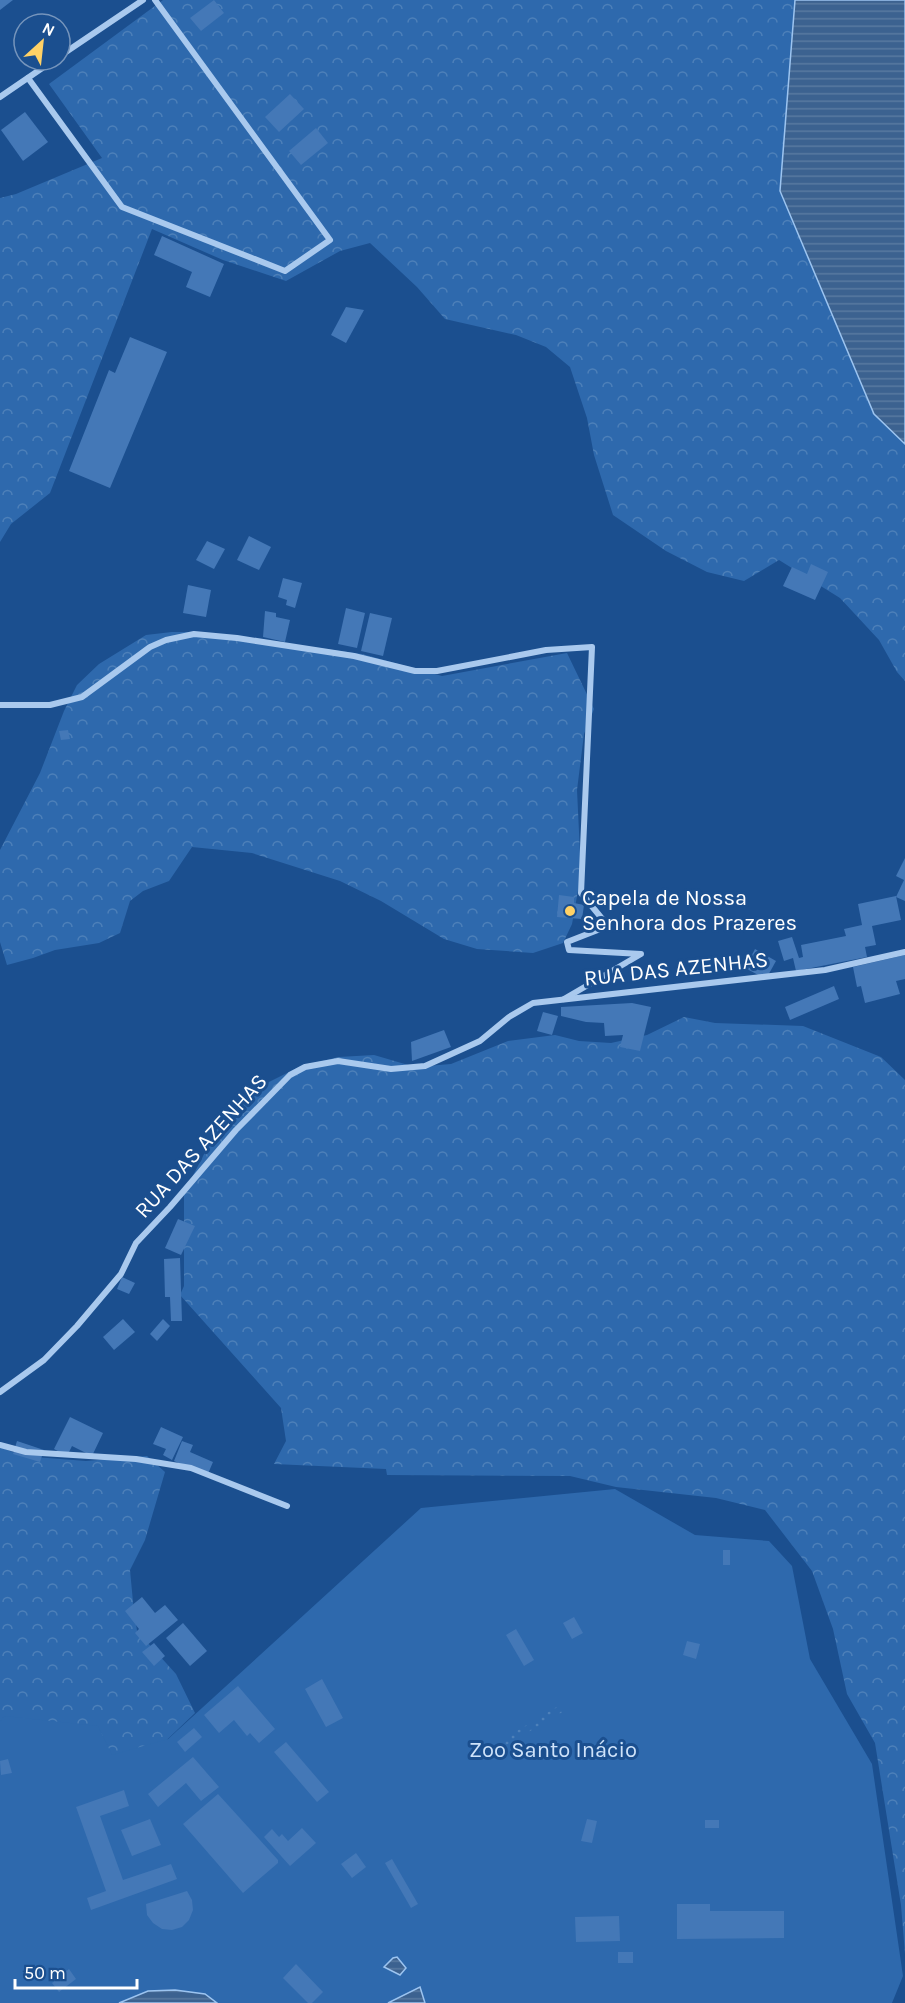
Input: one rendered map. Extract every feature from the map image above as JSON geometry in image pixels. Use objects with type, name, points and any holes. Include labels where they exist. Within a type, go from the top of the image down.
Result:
[{"type":"street","points":[[72,48],[143,0]]},
{"type":"street","points":[[28,78],[122,207],[285,271],[330,240],[155,0]]},
{"type":"street","points":[[0,97],[37,72]]},
{"type":"street","points":[[0,705],[50,705],[82,697],[150,647],[166,640],[194,634],[354,656],[415,671],[437,671],[546,650],[592,647],[581,893],[608,926],[567,942],[569,950],[641,954],[564,999]]},
{"type":"street","name":"RUA DAS AZENHAS","points":[[0,1392],[44,1360],[76,1326],[121,1274],[136,1243],[236,1130],[290,1075],[305,1067],[338,1061],[391,1069],[425,1066],[480,1041],[509,1017],[533,1003],[825,970],[905,952]]},
{"type":"street","points":[[0,1445],[26,1452],[136,1459],[191,1468],[287,1506]]},
{"type":"green space","points":[[163,0],[812,0],[841,282],[829,309],[864,384],[905,442],[905,681],[897,672],[879,640],[840,598],[779,560],[744,581],[707,572],[666,551],[613,515],[594,455],[587,418],[570,367],[546,347],[516,335],[445,319],[417,287],[370,243],[340,251],[286,281],[223,260],[152,229],[50,493],[11,524],[0,542],[0,198],[16,194],[102,158],[49,84],[65,72],[72,72],[72,67]]},
{"type":"green space","points":[[201,632],[362,654],[442,676],[567,653],[594,709],[584,734],[577,790],[581,874],[572,924],[563,943],[533,953],[477,949],[444,939],[381,901],[340,881],[252,853],[192,847],[169,881],[143,891],[130,901],[120,933],[99,943],[55,950],[7,965],[0,942],[0,850],[40,773],[64,711],[77,685],[99,664],[146,635]]},
{"type":"green space","points":[[684,1017],[715,1023],[803,1026],[881,1057],[905,1080],[905,1954],[901,1905],[875,1743],[847,1694],[833,1629],[812,1571],[765,1510],[716,1498],[616,1487],[570,1476],[387,1475],[386,1469],[274,1464],[286,1441],[281,1408],[180,1295],[184,1286],[184,1193],[218,1127],[245,1100],[269,1082],[301,1066],[339,1057],[374,1055],[415,1067],[451,1064],[508,1041],[555,1035],[579,1041],[611,1043],[647,1035]]},
{"type":"green space","points":[[0,1447],[22,1456],[86,1461],[147,1456],[165,1472],[145,1540],[130,1570],[133,1602],[137,1631],[176,1674],[195,1713],[114,1790],[0,1725]]},
{"type":"green space","name":"Zoo Santo Inácio","points":[[615,1489],[695,1535],[769,1541],[792,1566],[810,1659],[872,1764],[903,1976],[892,2003],[0,2003],[0,1722],[4,1716],[98,1726],[112,1755],[168,1739],[421,1508]]},
{"type":"green space","points":[[560,1705],[564,1711],[503,1747],[500,1741]]},
{"type":"shaded area","points":[[795,0],[905,0],[905,444],[874,414],[780,191]]},
{"type":"shaded area","points":[[397,1957],[406,1968],[400,1975],[384,1967]]},
{"type":"shaded area","points":[[420,1987],[425,2003],[388,2003]]},
{"type":"shaded area","points":[[175,1990],[205,1994],[217,2003],[119,2003],[148,1991]]},
{"type":"building","points":[[0,0],[13,0],[0,10]]},
{"type":"building","points":[[214,0],[224,13],[201,31],[190,18]]},
{"type":"building","points":[[290,94],[304,109],[279,132],[265,117]]},
{"type":"building","points":[[25,112],[48,142],[23,161],[1,130]]},
{"type":"building","points":[[316,128],[328,143],[301,165],[289,151]]},
{"type":"building","points":[[162,236],[224,264],[210,297],[186,287],[192,272],[154,255]]},
{"type":"building","points":[[346,307],[364,310],[346,343],[331,335]]},
{"type":"building","points":[[130,337],[167,352],[110,488],[69,471],[109,370],[115,373]]},
{"type":"building","points":[[249,536],[271,547],[259,570],[237,560]]},
{"type":"building","points":[[207,541],[225,549],[214,569],[196,560]]},
{"type":"building","points":[[811,564],[828,572],[815,600],[783,586],[792,567],[807,574]]},
{"type":"building","points":[[283,578],[302,583],[295,608],[286,605],[287,600],[278,597]]},
{"type":"building","points":[[188,585],[211,590],[206,617],[183,613]]},
{"type":"building","points":[[346,608],[365,613],[357,648],[338,644]]},
{"type":"building","points":[[265,611],[276,613],[276,617],[290,620],[285,642],[263,637]]},
{"type":"building","points":[[370,613],[392,618],[383,656],[361,651]]},
{"type":"building","points":[[68,730],[70,739],[61,740],[59,731]]},
{"type":"building","points":[[905,858],[905,901],[896,897],[904,880],[896,876]]},
{"type":"building","name":"Capela de Nossa Senhora dos Prazeres","points":[[559,895],[574,897],[574,903],[584,905],[582,919],[557,917]]},
{"type":"building","points":[[896,896],[901,920],[872,926],[876,945],[865,947],[867,957],[796,971],[793,958],[784,961],[778,941],[792,937],[799,958],[803,957],[801,945],[846,936],[844,929],[862,925],[858,904]]},
{"type":"building","points":[[755,949],[776,961],[766,979],[745,968]]},
{"type":"building","points":[[905,955],[905,979],[896,981],[900,994],[865,1003],[861,986],[857,987],[853,967]]},
{"type":"building","points":[[834,986],[839,999],[790,1020],[785,1007]]},
{"type":"building","points":[[632,1003],[651,1007],[640,1051],[620,1047],[623,1035],[605,1036],[604,1023],[586,1022],[561,1016],[561,1007]]},
{"type":"building","points":[[543,1012],[558,1016],[552,1035],[537,1031]]},
{"type":"building","points":[[444,1030],[451,1047],[412,1061],[411,1042]]},
{"type":"building","points":[[178,1219],[195,1226],[181,1255],[165,1248]]},
{"type":"building","points":[[180,1258],[182,1321],[171,1321],[170,1297],[165,1297],[164,1259]]},
{"type":"building","points":[[122,1277],[135,1283],[129,1294],[117,1289]]},
{"type":"building","points":[[123,1319],[135,1332],[114,1350],[103,1337]]},
{"type":"building","points":[[163,1319],[170,1326],[157,1341],[150,1334]]},
{"type":"building","points":[[70,1417],[103,1433],[92,1456],[72,1446],[67,1456],[54,1449]]},
{"type":"building","points":[[161,1427],[183,1437],[172,1460],[163,1455],[166,1449],[153,1444]]},
{"type":"building","points":[[17,1441],[44,1450],[40,1462],[13,1454]]},
{"type":"building","points":[[182,1441],[193,1445],[190,1452],[213,1462],[207,1476],[174,1461]]},
{"type":"building","points":[[723,1550],[730,1550],[730,1565],[723,1565]]},
{"type":"building","points":[[142,1597],[155,1613],[165,1605],[178,1620],[146,1646],[135,1633],[139,1629],[125,1611]]},
{"type":"building","points":[[574,1617],[583,1633],[572,1639],[563,1623]]},
{"type":"building","points":[[183,1623],[207,1651],[190,1666],[166,1638]]},
{"type":"building","points":[[516,1629],[534,1660],[524,1666],[506,1635]]},
{"type":"building","points":[[687,1641],[700,1644],[696,1659],[683,1655]]},
{"type":"building","points":[[154,1643],[165,1656],[154,1666],[142,1652]]},
{"type":"building","points":[[322,1679],[343,1718],[326,1727],[305,1689]]},
{"type":"building","points":[[238,1686],[275,1729],[259,1743],[250,1733],[247,1736],[234,1720],[219,1733],[204,1715]]},
{"type":"building","points":[[194,1728],[202,1737],[185,1752],[177,1742]]},
{"type":"building","points":[[286,1742],[329,1792],[317,1802],[274,1752]]},
{"type":"building","points":[[193,1757],[219,1787],[201,1801],[186,1783],[158,1807],[148,1794]]},
{"type":"building","points":[[8,1759],[12,1773],[1,1775],[0,1761]]},
{"type":"building","points":[[124,1790],[129,1806],[100,1816],[123,1880],[171,1864],[177,1879],[91,1910],[87,1898],[106,1891],[76,1807]]},
{"type":"building","points":[[218,1794],[278,1860],[278,1863],[243,1893],[183,1824]]},
{"type":"building","points":[[150,1819],[161,1845],[132,1856],[121,1830]]},
{"type":"building","points":[[587,1819],[597,1821],[592,1843],[581,1841]]},
{"type":"building","points":[[705,1820],[719,1820],[719,1828],[705,1828]]},
{"type":"building","points":[[302,1828],[316,1843],[290,1866],[264,1837],[272,1829],[279,1837],[282,1834],[288,1841]]},
{"type":"building","points":[[356,1853],[366,1867],[352,1878],[341,1864]]},
{"type":"building","points":[[392,1859],[418,1904],[411,1908],[385,1863]]},
{"type":"building","points":[[187,1891],[192,1900],[193,1910],[189,1920],[182,1927],[172,1930],[162,1929],[153,1923],[147,1915],[146,1904]]},
{"type":"building","points":[[677,1904],[710,1904],[710,1911],[784,1911],[784,1938],[677,1939]]},
{"type":"building","points":[[619,1916],[620,1941],[576,1942],[575,1917]]},
{"type":"building","points":[[618,1952],[633,1952],[633,1963],[618,1963]]},
{"type":"building","points":[[296,1964],[323,1992],[312,2003],[308,2003],[283,1978]]},
{"type":"building","points":[[69,1969],[76,1979],[59,1992],[52,1983]]},
{"type":"place","name":"Capela de Nossa Senhora dos Prazeres","points":[[570,911]]}]
